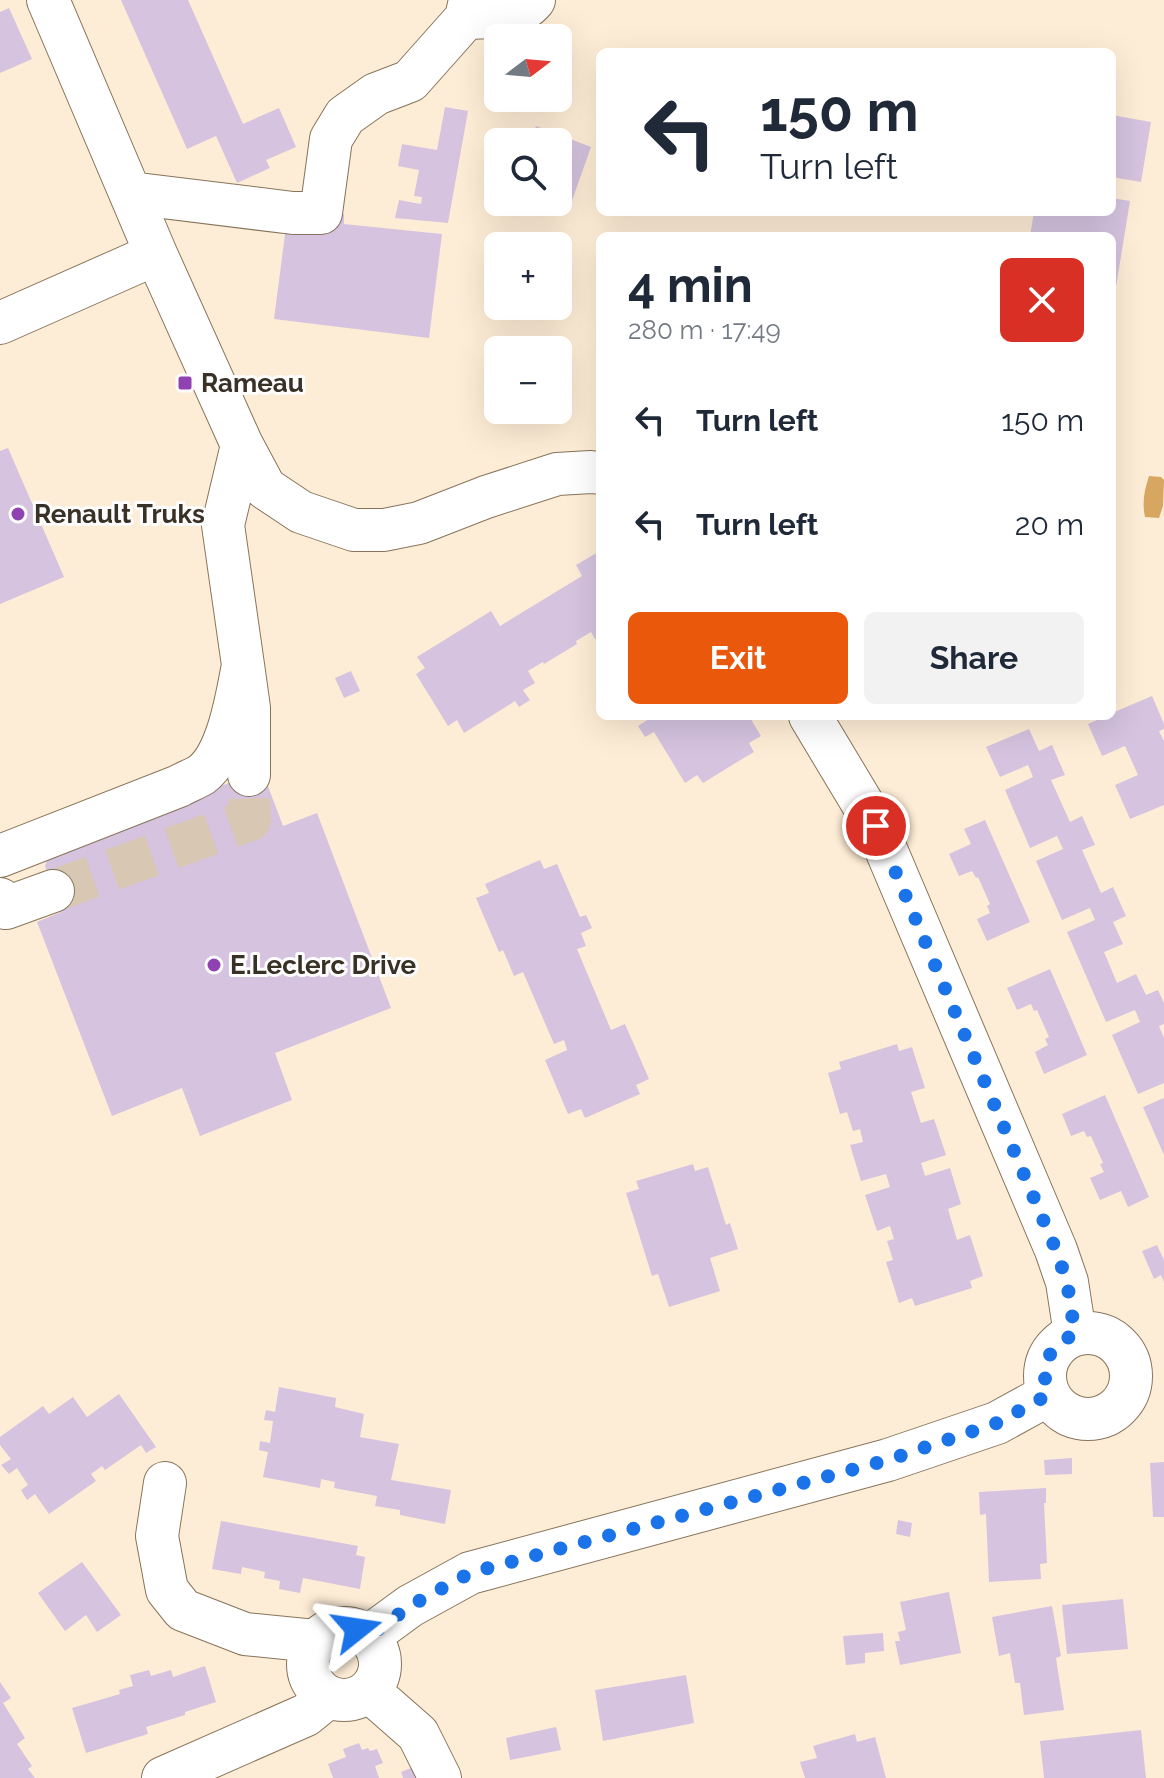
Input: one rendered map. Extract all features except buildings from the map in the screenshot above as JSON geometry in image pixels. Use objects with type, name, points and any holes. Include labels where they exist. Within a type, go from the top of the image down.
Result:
[{"type":"street","points":[[48,0],[156,254],[242,445],[265,488],[301,512],[354,530],[384,530],[419,523],[557,474],[596,473]]},
{"type":"street","points":[[130,193],[293,213],[321,213],[331,139],[345,116],[376,94],[410,81],[468,9],[500,17],[529,7],[534,0]]},
{"type":"street","points":[[0,323],[156,254]]},
{"type":"street","points":[[242,445],[223,525],[249,708],[249,775]]},
{"type":"street","points":[[0,856],[179,786],[204,773],[224,740],[243,665]]},
{"type":"street","points":[[812,720],[876,826],[901,884],[1056,1250],[1067,1282],[1075,1334]]},
{"type":"street","points":[[0,899],[6,908],[53,891]]},
{"type":"street","points":[[1091,1332],[1106,1336],[1118,1345],[1127,1357],[1131,1372],[1147,1392],[1124,1401],[1113,1412],[1100,1418],[1084,1420],[1069,1416],[1057,1408],[1048,1395],[1044,1380],[1045,1365],[1051,1351],[1062,1341],[1075,1334],[1091,1332]]},
{"type":"street","points":[[369,1636],[410,1606],[470,1573],[888,1460],[997,1423],[1048,1395]]},
{"type":"street","points":[[165,1483],[157,1536],[167,1590],[183,1610],[245,1634],[315,1641]]},
{"type":"street","points":[[335,1628],[357,1629],[369,1636],[378,1650],[381,1663],[377,1681],[369,1691],[350,1700],[338,1700],[318,1689],[311,1679],[308,1665],[315,1641],[335,1628]]},
{"type":"street","points":[[369,1691],[418,1734],[440,1778]]},
{"type":"street","points":[[163,1778],[306,1715],[328,1697]]},
{"type":"shaded area","points":[[1149,476],[1164,480],[1163,506],[1159,518],[1145,517],[1144,497]]},
{"type":"tunnel","points":[[53,891],[250,820],[249,775]]},
{"type":"place","name":"Rameau","points":[[185,383]]},
{"type":"place","name":"Renault Truks","points":[[18,514]]},
{"type":"place","name":"E.Leclerc Drive","points":[[214,965]]},
{"type":"route","points":[[357,1629],[369,1636],[410,1606],[470,1573],[888,1460],[997,1423],[1048,1395],[1044,1380],[1045,1365],[1051,1351],[1075,1334],[1067,1282],[1011,1142],[876,826]]}]
